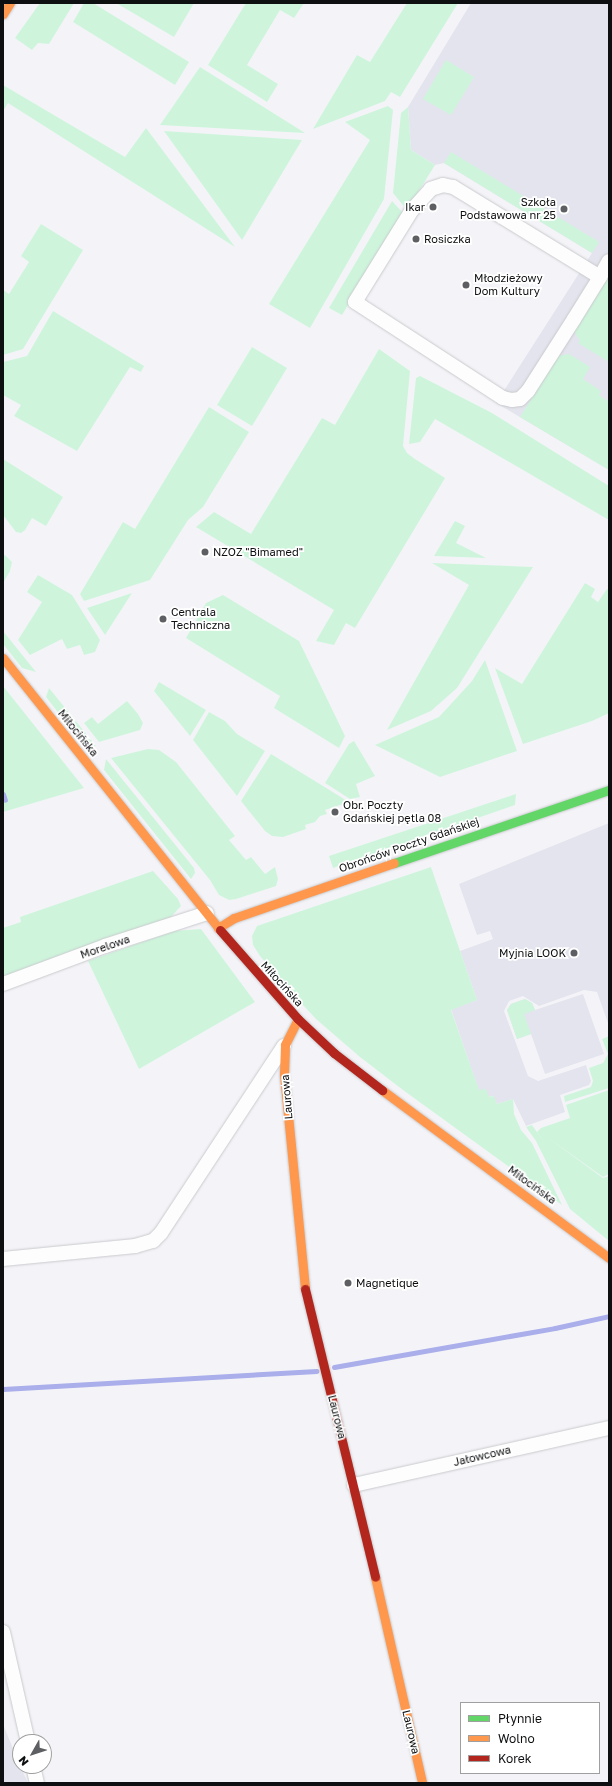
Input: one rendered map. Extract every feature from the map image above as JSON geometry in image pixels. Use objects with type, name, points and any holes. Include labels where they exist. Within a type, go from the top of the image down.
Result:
[{"type":"street","points":[[3,14],[10,3]]},
{"type":"street","points":[[600,277],[453,187],[443,185],[431,189],[412,210],[355,302],[503,398],[520,400],[528,391],[600,277],[609,261]]},
{"type":"street","name":"Miłocińska","points":[[3,658],[218,928],[298,1019],[334,1053],[374,1084],[557,1218],[609,1258]]},
{"type":"street","name":"Obrońców Poczty Gdańskiej","points":[[218,928],[234,918],[609,790]]},
{"type":"street","name":"Morelowa","points":[[3,984],[106,946],[207,913]]},
{"type":"street","name":"Laurowa","points":[[3,1259],[135,1246],[153,1240],[161,1233],[285,1045],[298,1019]]},
{"type":"street","name":"Laurowa","points":[[285,1045],[284,1074],[306,1294],[354,1485],[422,1783]]},
{"type":"street","name":"Jałowcowa","points":[[354,1485],[609,1428]]},
{"type":"street","points":[[3,1632],[26,1734]]},
{"type":"shaded area","name":"Szkoła Podstawowa nr 25","points":[[471,3],[609,3],[609,470],[496,403],[592,253],[444,163],[435,165],[411,150],[408,107]]},
{"type":"shaded area","points":[[609,823],[609,1026],[597,992],[584,990],[539,1006],[523,996],[509,1001],[504,1011],[528,1076],[538,1081],[586,1065],[591,1081],[589,1085],[560,1095],[565,1112],[526,1126],[513,1099],[497,1104],[493,1096],[489,1097],[479,1091],[451,1009],[477,1000],[460,951],[493,939],[490,931],[477,935],[459,884]]},
{"type":"shaded area","points":[[583,994],[604,1054],[545,1074],[531,1034],[517,1039],[507,1010],[511,1004],[525,999],[532,1003],[535,1010]]},
{"type":"shaded area","points":[[3,1724],[12,1746],[12,1774],[24,1774],[28,1783],[3,1783]]},
{"type":"green space","points":[[40,3],[74,3],[49,44],[38,43],[32,50],[15,38]]},
{"type":"green space","points":[[84,3],[93,3],[189,62],[175,85],[73,22]]},
{"type":"green space","points":[[116,3],[194,3],[174,37]]},
{"type":"green space","points":[[246,3],[304,3],[294,18],[280,10],[247,65],[278,84],[267,102],[208,65]]},
{"type":"green space","points":[[407,3],[458,3],[400,97],[391,92],[385,101],[313,129],[357,55],[370,62]]},
{"type":"green space","points":[[446,60],[474,77],[451,115],[423,99]]},
{"type":"green space","points":[[200,67],[305,133],[160,125]]},
{"type":"green space","points":[[3,85],[125,157],[146,128],[235,247],[8,103],[3,111]]},
{"type":"green space","points":[[388,106],[393,110],[384,199],[310,328],[269,304],[370,140],[345,122]]},
{"type":"green space","points":[[408,107],[411,150],[435,165],[407,210],[393,193],[401,113]]},
{"type":"green space","points":[[164,131],[302,140],[242,240]]},
{"type":"green space","points":[[451,152],[599,242],[592,253],[444,163]]},
{"type":"green space","points":[[392,201],[404,214],[342,315],[329,308]]},
{"type":"green space","points":[[41,224],[83,250],[23,349],[3,355],[3,290],[9,294],[29,262],[21,256]]},
{"type":"green space","points":[[609,275],[609,362],[578,343],[580,341],[574,331]]},
{"type":"green space","points":[[53,311],[144,366],[141,372],[130,367],[77,451],[14,416],[21,405],[3,395],[3,362],[27,356]]},
{"type":"green space","points":[[252,347],[287,368],[252,426],[217,405]]},
{"type":"green space","points":[[379,349],[410,371],[403,446],[407,453],[445,478],[355,628],[346,623],[334,645],[316,641],[334,610],[196,527],[214,512],[251,534],[322,418],[335,425]]},
{"type":"green space","points":[[569,354],[590,367],[583,379],[601,391],[599,395],[609,402],[609,470],[520,417],[558,356]]},
{"type":"green space","points":[[420,376],[492,413],[609,486],[609,520],[435,419],[420,442],[409,444],[416,378]]},
{"type":"green space","points":[[209,407],[249,432],[203,507],[188,520],[150,580],[84,601],[80,594],[123,522],[135,529]]},
{"type":"green space","points":[[3,459],[63,497],[46,526],[32,518],[25,530],[21,533],[16,532],[3,515]]},
{"type":"green space","points":[[455,521],[465,526],[456,543],[486,558],[434,556]]},
{"type":"green space","points":[[5,555],[12,562],[10,571],[3,583],[3,556]]},
{"type":"green space","points":[[432,563],[533,567],[457,688],[431,711],[387,730],[469,585]]},
{"type":"green space","points":[[38,575],[72,595],[100,640],[95,652],[84,655],[80,645],[67,649],[62,639],[30,655],[18,640],[42,602],[27,592]]},
{"type":"green space","points":[[585,583],[595,589],[591,597],[598,602],[607,589],[609,590],[609,713],[592,721],[523,744],[495,668],[522,684]]},
{"type":"green space","points":[[132,593],[105,635],[87,608]]},
{"type":"green space","points":[[223,595],[299,641],[345,736],[339,748],[274,708],[280,696],[186,638],[206,603]]},
{"type":"green space","points":[[3,631],[36,672],[22,668],[3,644]]},
{"type":"green space","points":[[485,660],[517,751],[440,777],[375,745],[439,717],[472,681]]},
{"type":"green space","points":[[159,682],[206,710],[190,736],[154,691]]},
{"type":"green space","points":[[3,686],[38,730],[84,788],[3,812]]},
{"type":"green space","points":[[49,688],[96,746],[85,747],[46,697]]},
{"type":"green space","points":[[127,701],[138,714],[143,723],[140,730],[99,742],[84,723],[92,717],[98,724]]},
{"type":"green space","points":[[209,712],[225,721],[237,734],[265,751],[237,796],[193,740]]},
{"type":"green space","points":[[354,741],[375,776],[356,784],[360,797],[350,799],[325,783],[349,744]]},
{"type":"green space","points":[[148,749],[159,750],[176,762],[235,836],[229,840],[246,860],[251,857],[265,874],[275,867],[278,879],[276,886],[236,899],[229,900],[219,895],[210,880],[111,758]]},
{"type":"green space","points":[[271,754],[349,802],[325,810],[327,814],[320,816],[315,822],[305,825],[306,829],[283,837],[272,836],[265,831],[241,801]]},
{"type":"green space","points":[[106,759],[194,868],[195,873],[191,879],[104,770]]},
{"type":"green space","points":[[516,794],[515,805],[333,868],[329,856]]},
{"type":"green space","points":[[431,867],[477,1000],[451,1010],[479,1090],[486,1089],[489,1097],[494,1096],[497,1104],[513,1099],[514,1114],[521,1130],[532,1143],[562,1205],[403,1090],[360,1057],[316,1019],[260,956],[253,945],[252,936],[257,926]]},
{"type":"green space","points":[[153,871],[178,899],[181,906],[171,917],[3,977],[3,928],[21,922],[20,917]]},
{"type":"green space","points":[[201,929],[255,1002],[139,1069],[88,961],[174,931]]},
{"type":"green space","points":[[525,999],[532,1003],[535,1010],[524,1014],[531,1034],[517,1039],[507,1010],[511,1004]]},
{"type":"green space","points":[[609,1036],[609,1088],[565,1102],[564,1096],[591,1087],[593,1081],[589,1068],[603,1063],[608,1054],[602,1039]]},
{"type":"green space","points":[[609,1090],[609,1174],[603,1177],[547,1137],[603,1178],[609,1176],[609,1241],[570,1209],[536,1141],[526,1127],[532,1125],[543,1141],[537,1132],[541,1128],[570,1118],[566,1105]]},
{"type":"waterway","points":[[3,794],[5,800]]},
{"type":"waterway","points":[[334,1367],[555,1328],[609,1316]]},
{"type":"waterway","points":[[3,1389],[316,1371]]},
{"type":"traffic: fast","points":[[394,863],[609,790]]},
{"type":"traffic: slow","points":[[3,14],[10,3]]},
{"type":"traffic: slow","points":[[3,658],[220,930]]},
{"type":"traffic: slow","points":[[218,928],[234,918],[394,863]]},
{"type":"traffic: slow","points":[[298,1019],[285,1045],[284,1074],[305,1289]]},
{"type":"traffic: slow","points":[[382,1090],[609,1258]]},
{"type":"traffic: slow","points":[[375,1577],[422,1783]]},
{"type":"traffic: jam","points":[[220,930],[298,1019],[334,1053],[382,1090]]},
{"type":"traffic: jam","points":[[305,1289],[375,1577]]},
{"type":"place","name":"Ikar","points":[[433,207]]},
{"type":"place","name":"Szkoła Podstawowa nr 25","points":[[564,209]]},
{"type":"place","name":"Rosiczka","points":[[416,239]]},
{"type":"place","name":"Młodzieżowy Dom Kultury","points":[[466,285]]},
{"type":"place","name":"NZOZ \"Bimamed\"","points":[[205,552]]},
{"type":"place","name":"Centrala Techniczna","points":[[163,619]]},
{"type":"place","name":"Obr. Poczty Gdańskiej pętla 08","points":[[335,812]]},
{"type":"place","name":"Myjnia LOOK","points":[[574,953]]},
{"type":"place","name":"Magnetique","points":[[348,1283]]}]
